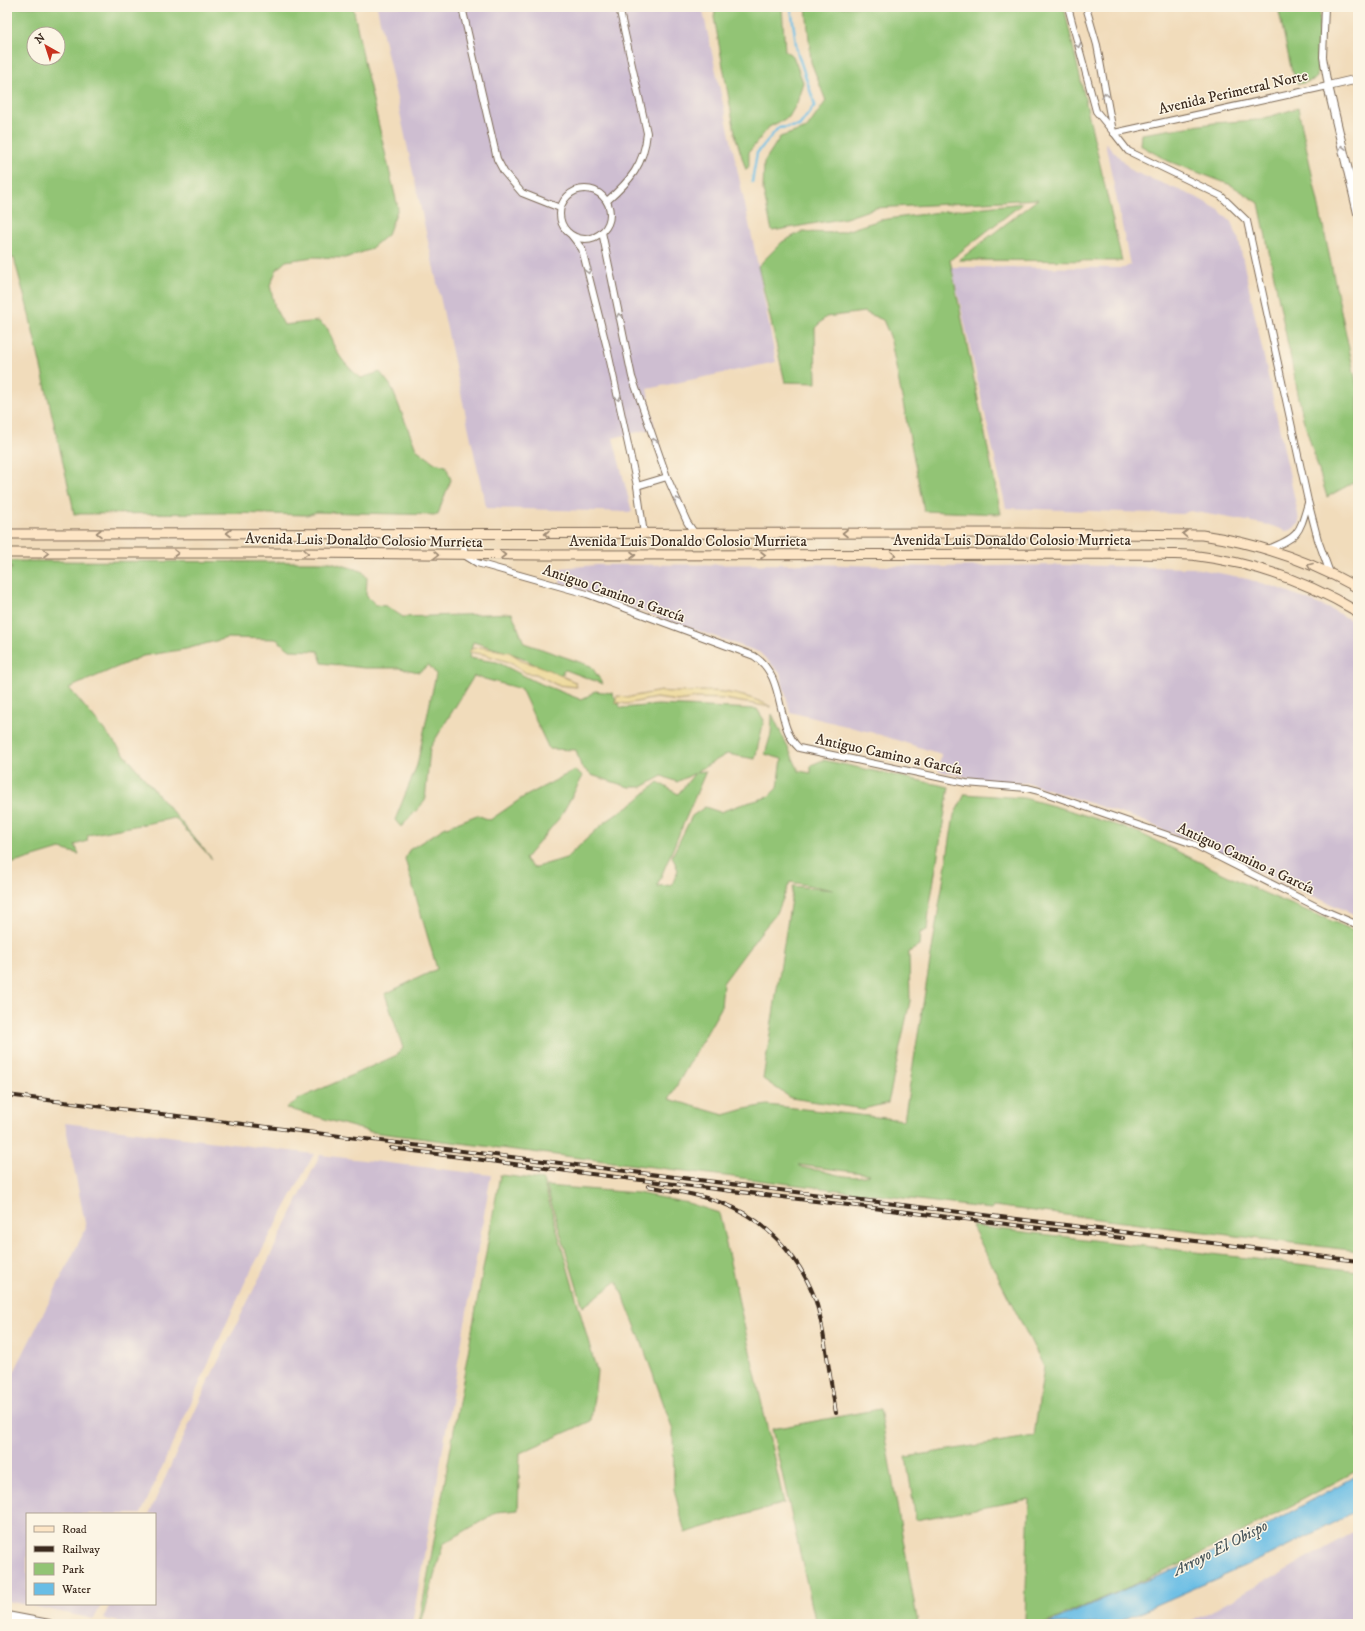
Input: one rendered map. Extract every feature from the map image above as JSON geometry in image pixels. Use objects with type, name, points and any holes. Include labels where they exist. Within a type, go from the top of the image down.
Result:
[{"type":"main road","name":"Avenida Luis Donaldo Colosio Murrieta","points":[[7,534],[1104,533],[1202,535],[1231,539],[1268,549],[1330,573],[1358,588]]},
{"type":"main road","points":[[1103,554],[1104,533]]},
{"type":"main road","name":"Avenida Luis Donaldo Colosio Murrieta","points":[[7,553],[303,553],[464,555],[1103,554],[1198,556],[1261,569],[1296,580],[1336,599],[1358,612]]},
{"type":"street","points":[[462,7],[497,158],[504,172],[522,193],[560,208]]},
{"type":"street","points":[[607,201],[622,188],[640,164],[645,148],[647,133],[619,7]]},
{"type":"street","points":[[1068,7],[1096,111],[1128,151],[1221,196],[1247,221],[1308,501],[1318,540],[1330,573]]},
{"type":"street","points":[[1086,7],[1097,45],[1114,133]]},
{"type":"street","points":[[1324,7],[1323,57],[1328,86],[1358,213]]},
{"type":"street","name":"Avenida Perimetral Norte","points":[[1114,133],[1358,79]]},
{"type":"street","points":[[572,236],[580,239],[596,237],[608,226],[610,209],[607,201],[601,194],[594,190],[577,190],[567,197],[560,208],[559,216],[566,231],[582,249],[608,352],[637,486],[644,534]]},
{"type":"street","points":[[602,232],[632,377],[667,478],[687,522],[695,534]]},
{"type":"street","points":[[637,486],[667,478]]},
{"type":"street","points":[[1268,549],[1294,537],[1301,526],[1308,501]]},
{"type":"street","points":[[464,534],[464,555]]},
{"type":"street","name":"Antiguo Camino a García","points":[[464,555],[477,563],[587,594],[754,656],[762,661],[769,669],[792,740],[799,748],[966,783],[1027,788],[1039,791],[1193,844],[1323,910],[1358,925]]},
{"type":"street","points":[[7,1616],[49,1624]]},
{"type":"shaded area","points":[[377,7],[702,7],[755,251],[776,362],[647,389],[655,428],[613,438],[632,512],[486,508]]},
{"type":"shaded area","points":[[1105,142],[1132,171],[1196,197],[1219,210],[1231,222],[1238,237],[1298,514],[1299,524],[1291,530],[1286,531],[1269,525],[1190,511],[1182,514],[1006,508],[952,267],[1124,268],[1130,265]]},
{"type":"shaded area","points":[[803,564],[937,567],[1062,565],[1194,568],[1244,578],[1281,589],[1332,610],[1358,624],[1358,916],[1141,820],[1029,783],[997,783],[938,771],[941,754],[874,733],[790,712],[780,673],[759,652],[560,583],[562,568],[596,565]]},
{"type":"shaded area","points":[[65,1123],[314,1154],[246,1280],[141,1513],[26,1513],[26,1605],[7,1601],[7,1386],[86,1228]]},
{"type":"shaded area","points":[[320,1155],[491,1175],[412,1624],[132,1624],[103,1619],[110,1605],[156,1605],[156,1513],[149,1513],[209,1380]]},
{"type":"shaded area","points":[[1358,1530],[1358,1624],[1187,1624],[1221,1606]]},
{"type":"shaded area","points":[[26,1605],[101,1605],[94,1619]]},
{"type":"green space","points":[[7,7],[353,7],[398,208],[388,234],[369,250],[345,258],[313,257],[286,261],[277,269],[270,285],[275,308],[284,325],[318,321],[328,329],[336,350],[344,362],[355,373],[361,378],[380,372],[391,386],[416,449],[435,463],[446,466],[451,480],[438,515],[316,512],[307,515],[230,513],[74,514],[27,306],[14,258],[7,259]]},
{"type":"green space","points":[[716,7],[782,7],[785,51],[793,56],[803,82],[797,103],[789,117],[769,127],[749,152],[749,166],[746,170],[736,138],[714,17]]},
{"type":"green space","points":[[806,7],[1064,7],[1122,261],[959,260],[1038,199],[875,208],[846,218],[772,231],[763,190],[764,162],[780,137],[807,128],[826,101],[811,62]]},
{"type":"green space","points":[[1278,7],[1320,7],[1317,77],[1314,80],[1298,84],[1291,68]]},
{"type":"green space","points":[[1298,108],[1358,391],[1358,480],[1327,497],[1303,418],[1259,203],[1231,185],[1168,161],[1140,145],[1141,134],[1214,123],[1258,120]]},
{"type":"green space","points":[[1023,203],[950,260],[1001,514],[924,511],[890,336],[883,320],[864,312],[826,317],[815,328],[816,383],[785,382],[758,266],[782,242],[801,232],[839,233],[880,220]]},
{"type":"green space","points":[[12,561],[331,562],[362,571],[367,578],[366,595],[376,605],[386,606],[403,617],[512,613],[524,643],[591,666],[603,684],[566,670],[562,671],[564,674],[552,673],[541,669],[521,657],[473,642],[469,658],[497,662],[536,682],[582,700],[595,691],[612,693],[621,708],[658,705],[757,709],[764,720],[755,759],[727,754],[696,772],[706,771],[657,886],[672,885],[678,870],[672,856],[692,816],[705,807],[720,812],[768,797],[778,787],[782,759],[765,754],[771,734],[772,714],[799,771],[811,773],[811,765],[823,760],[949,787],[927,930],[920,933],[919,946],[909,952],[910,1001],[888,1103],[863,1109],[791,1098],[763,1079],[793,886],[834,890],[790,882],[777,913],[723,983],[721,1008],[669,1099],[724,1115],[767,1105],[904,1120],[954,815],[965,794],[1024,798],[1072,811],[1137,832],[1264,893],[1358,932],[1358,1251],[993,1206],[991,1209],[371,1132],[286,1108],[301,1098],[397,1055],[403,1048],[385,994],[437,969],[405,859],[409,850],[444,828],[477,815],[490,820],[522,798],[575,770],[583,776],[561,816],[525,859],[533,868],[566,858],[604,823],[636,801],[658,782],[678,794],[695,773],[677,782],[662,776],[642,787],[629,787],[591,775],[581,766],[576,750],[549,749],[521,689],[474,676],[430,748],[425,801],[401,827],[395,820],[417,765],[436,674],[429,665],[419,672],[399,668],[364,668],[322,663],[318,651],[290,650],[276,639],[227,638],[186,649],[143,656],[69,688],[212,859],[175,818],[88,835],[87,841],[75,845],[79,854],[60,849],[7,865],[7,569],[12,569],[9,564]],"holes":[[[798,1165],[870,1174],[853,1177],[807,1169]]]},
{"type":"green space","points":[[500,1175],[543,1180],[597,1372],[591,1421],[520,1453],[518,1510],[497,1512],[443,1544],[421,1624],[419,1624]]},
{"type":"green space","points":[[546,1186],[637,1193],[688,1203],[719,1213],[784,1503],[685,1533],[674,1489],[673,1430],[640,1338],[617,1281],[583,1307]]},
{"type":"green space","points":[[972,1226],[1358,1271],[1358,1470],[1188,1561],[1044,1624],[1028,1624],[1025,1620],[1029,1499],[916,1520],[906,1457],[1034,1436],[1044,1367]]},
{"type":"green space","points":[[880,1409],[918,1624],[816,1624],[772,1429]]},
{"type":"sand","points":[[480,647],[509,652],[525,662],[540,666],[575,682],[577,687],[557,685],[536,674],[526,673],[512,663],[483,654],[468,652],[472,649]]},
{"type":"sand","points":[[661,691],[723,692],[748,697],[771,707],[723,699],[696,698],[678,701],[656,698],[626,704],[615,702],[617,696],[630,697]]},
{"type":"water","points":[[1358,1475],[1358,1509],[1261,1559],[1113,1624],[1048,1624],[1128,1588],[1192,1563],[1236,1542]]},
{"type":"waterway","points":[[752,182],[757,153],[778,128],[799,126],[815,105],[797,51],[791,7]]},
{"type":"railway","points":[[7,1095],[1358,1261]]},
{"type":"railway","points":[[391,1148],[583,1173],[1123,1238]]},
{"type":"railway","points":[[648,1186],[704,1197],[737,1210],[752,1218],[765,1228],[789,1253],[799,1266],[807,1281],[818,1308],[836,1413]]},
{"type":"water label","name":"Arroyo El Obispo","points":[[1220,1547]]}]
